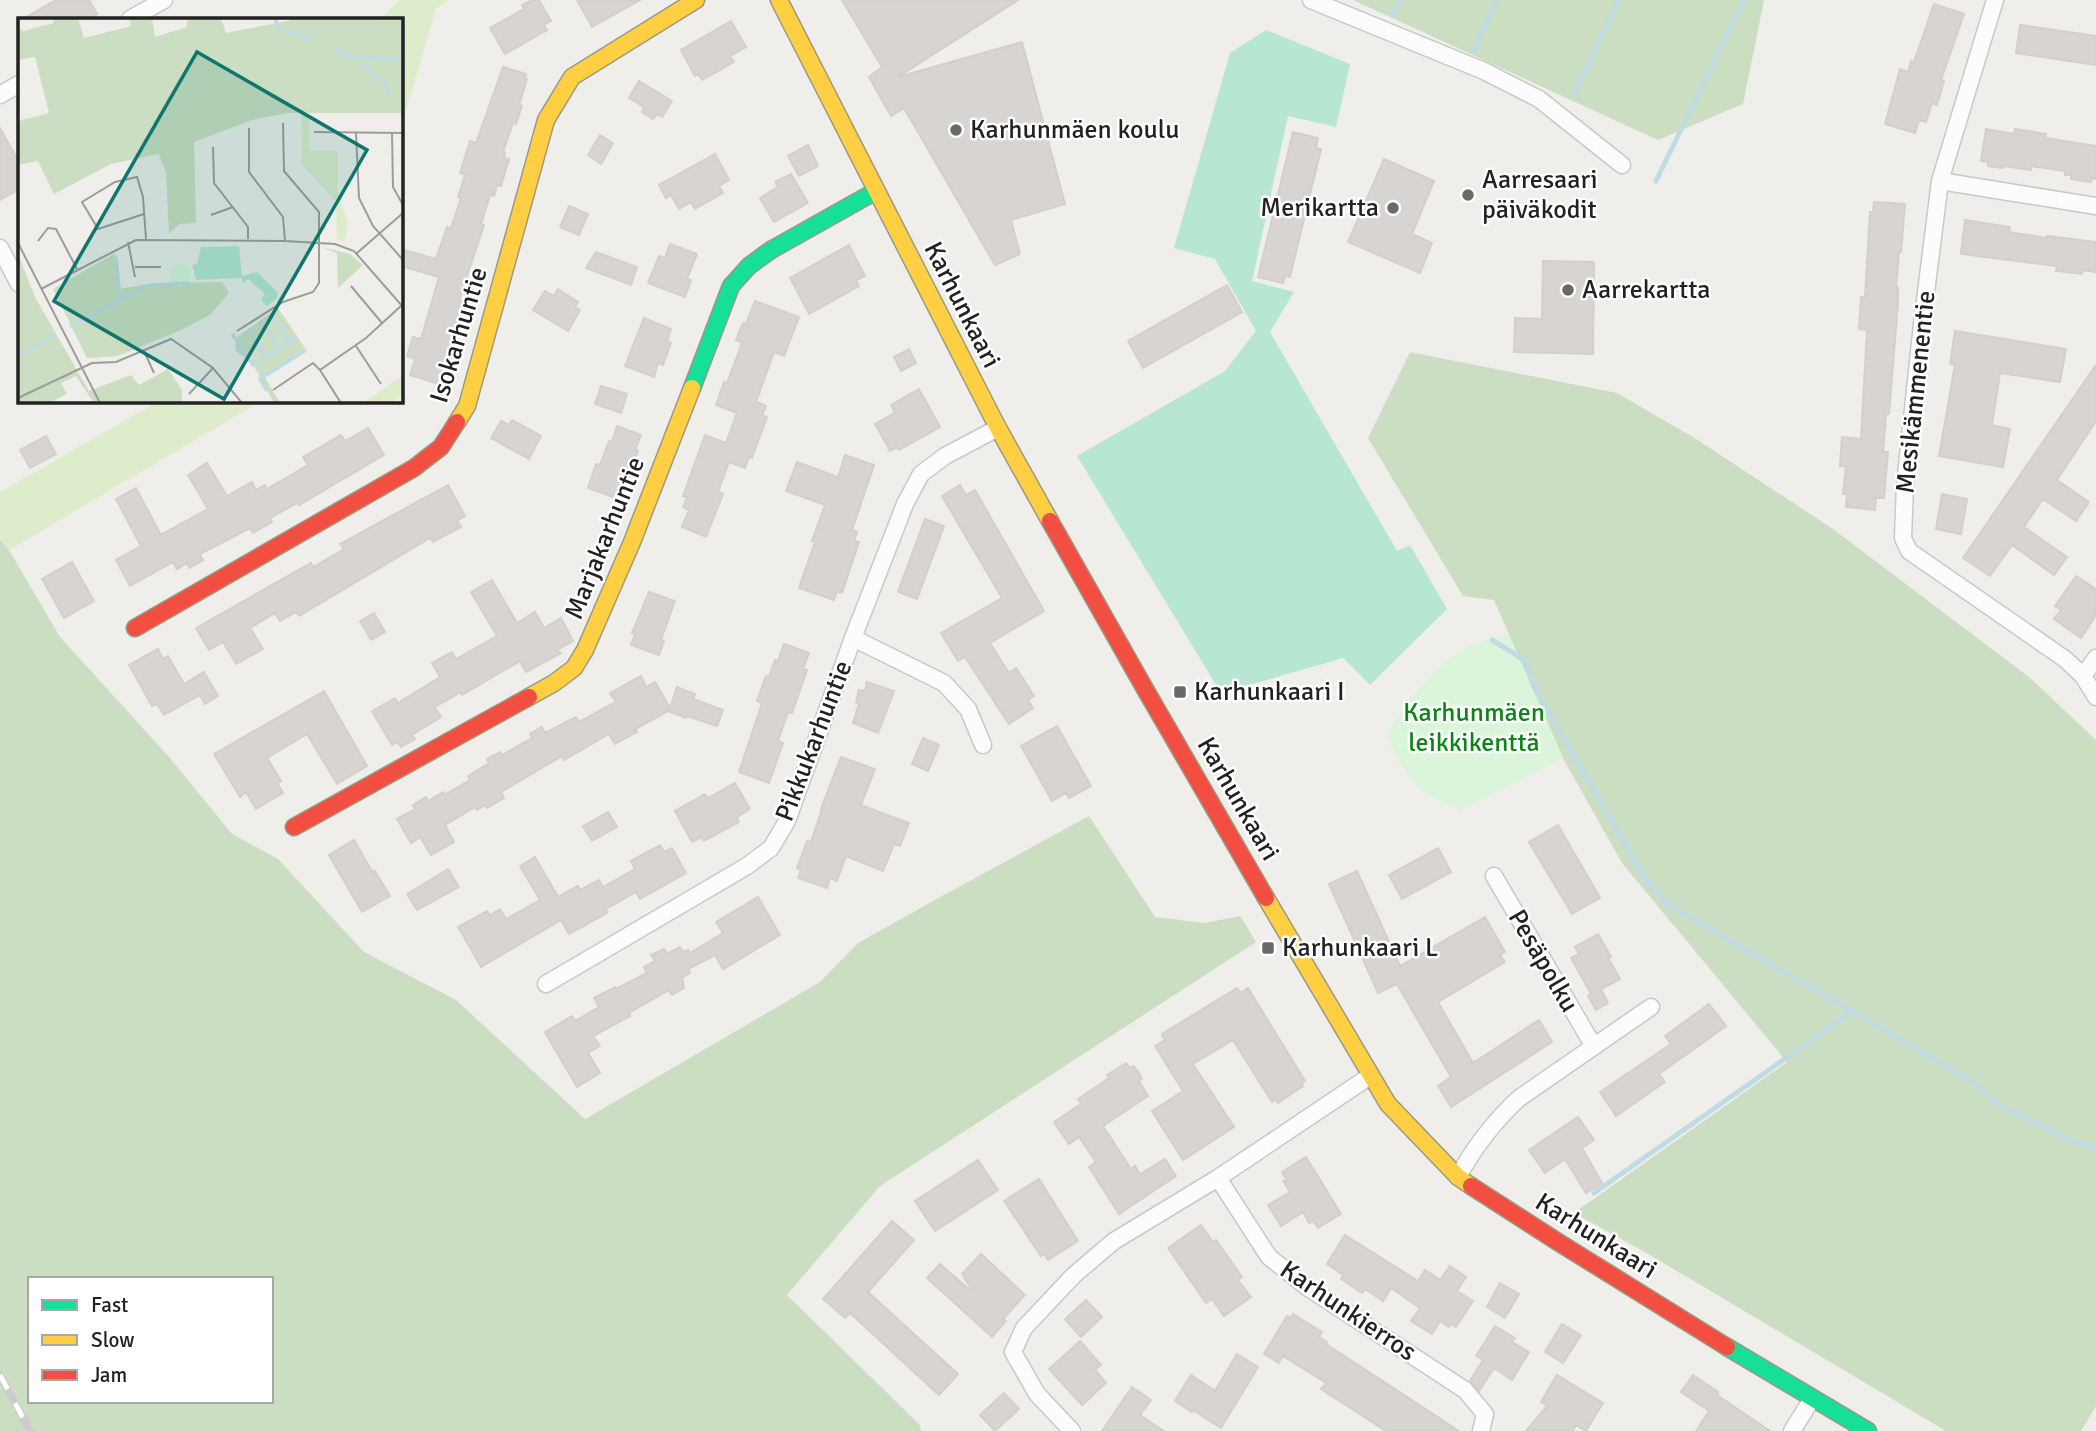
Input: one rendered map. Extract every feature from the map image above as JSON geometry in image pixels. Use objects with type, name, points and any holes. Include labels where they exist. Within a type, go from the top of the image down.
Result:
[{"type":"street","points":[[133,18],[164,0]]},
{"type":"street","name":"Isokarhuntie","points":[[135,628],[414,468],[441,447],[467,406],[547,120],[572,77],[696,0]]},
{"type":"street","name":"Karhunkaari","points":[[779,0],[998,428],[1388,1104],[1458,1177],[1558,1242],[1868,1431]]},
{"type":"street","points":[[1311,0],[1484,71],[1539,99],[1622,164]]},
{"type":"street","name":"Mesikämmenentie","points":[[1994,0],[1940,181],[1906,471],[1903,538],[1909,551],[2065,659],[2082,676],[2096,697]]},
{"type":"street","points":[[0,95],[18,85]]},
{"type":"street","points":[[1940,181],[2096,206]]},
{"type":"street","name":"Marjakarhuntie","points":[[294,827],[554,683],[574,668],[585,650],[632,542],[731,286],[749,266],[771,250],[876,191]]},
{"type":"street","points":[[0,248],[18,282]]},
{"type":"street","name":"Pikkukarhuntie","points":[[546,984],[747,866],[771,848],[787,821],[853,638],[905,505],[921,474],[945,456],[998,428]]},
{"type":"street","points":[[853,638],[944,683],[968,709],[983,745]]},
{"type":"street","points":[[2082,676],[2096,658]]},
{"type":"street","name":"Pesäpolku","points":[[1494,876],[1593,1045]]},
{"type":"street","points":[[1458,1177],[1468,1157],[1499,1117],[1518,1099],[1651,1006]]},
{"type":"street","points":[[1072,1431],[1037,1394],[1013,1352],[1024,1328],[1074,1275],[1114,1241],[1218,1178],[1370,1076]]},
{"type":"street","name":"Karhunkierros","points":[[1218,1178],[1269,1256],[1307,1287],[1465,1390],[1485,1414],[1481,1431]]},
{"type":"street","points":[[1792,1431],[1812,1399]]},
{"type":"green space","points":[[399,0],[450,0],[436,8],[402,125],[402,18],[382,18]]},
{"type":"green space","points":[[1353,0],[1764,0],[1743,104],[1658,140]]},
{"type":"green space","points":[[1266,30],[1350,64],[1336,127],[1288,116],[1252,281],[1294,292],[1270,332],[1397,551],[1410,545],[1447,609],[1370,685],[1343,658],[1221,693],[1077,456],[1225,371],[1256,331],[1215,259],[1174,248],[1230,53]]},
{"type":"green space","points":[[1410,352],[1617,393],[1693,437],[1833,529],[2029,677],[2096,740],[2096,1406],[2081,1431],[1946,1431],[1650,1255],[1574,1213],[1787,1062],[1622,863],[1563,758],[1494,600],[1463,596],[1368,438]]},
{"type":"green space","points":[[157,402],[259,402],[9,550],[0,540],[0,492]]},
{"type":"green space","points":[[0,540],[9,550],[60,637],[170,758],[232,834],[278,859],[364,952],[456,1000],[585,1119],[820,982],[858,943],[1089,816],[1155,917],[1205,923],[1240,916],[1256,942],[880,1186],[787,1295],[920,1425],[921,1431],[0,1431]]},
{"type":"green space","name":"Karhunmäen leikkikenttä","points":[[1508,633],[1563,758],[1460,810],[1429,795],[1412,782],[1386,734],[1418,690],[1447,661],[1469,647]]},
{"type":"building","points":[[56,0],[89,0],[97,14],[90,18],[25,18]]},
{"type":"building","points":[[539,0],[551,21],[544,25],[547,30],[505,54],[490,28],[524,9],[522,5]]},
{"type":"building","points":[[577,0],[640,0],[592,27]]},
{"type":"building","name":"Karhunmäen koulu","points":[[842,0],[1018,0],[898,77],[1022,42],[1065,204],[1011,220],[1020,254],[995,265],[904,108],[891,116],[869,77],[882,67]]},
{"type":"building","points":[[1934,4],[1964,14],[1941,80],[1944,81],[1937,105],[1932,103],[1926,122],[1919,120],[1915,133],[1885,124],[1900,69],[1908,72],[1911,61],[1914,62]]},
{"type":"building","points":[[731,21],[746,47],[730,56],[734,62],[702,80],[698,74],[695,76],[681,50]]},
{"type":"building","points":[[2020,25],[2096,36],[2096,65],[2016,53]]},
{"type":"building","points":[[503,67],[526,74],[519,105],[522,106],[503,152],[504,158],[509,159],[501,186],[497,185],[494,196],[490,195],[481,224],[484,225],[459,300],[462,301],[448,353],[452,354],[445,377],[441,376],[439,384],[410,375],[415,359],[407,356],[413,337],[421,339],[439,277],[402,266],[402,249],[436,259],[447,227],[451,228],[461,198],[458,197],[465,175],[460,173],[470,141],[476,143]]},
{"type":"building","points":[[639,81],[672,101],[662,117],[657,114],[653,119],[642,112],[644,107],[629,98]]},
{"type":"building","points":[[0,128],[18,160],[18,190],[0,200]]},
{"type":"building","points":[[1986,129],[2014,134],[2015,129],[2046,134],[2045,138],[2096,146],[2096,179],[2091,178],[2091,182],[2071,179],[2072,175],[2065,175],[2065,171],[2031,166],[2031,170],[1988,166],[1988,162],[1981,161]]},
{"type":"building","points":[[1293,132],[1318,138],[1316,148],[1321,149],[1290,277],[1285,276],[1283,283],[1258,277]]},
{"type":"building","points":[[600,135],[613,143],[601,164],[588,155]]},
{"type":"building","points":[[808,145],[818,166],[799,176],[788,156]]},
{"type":"building","points":[[715,154],[729,180],[719,186],[723,193],[695,209],[691,202],[679,209],[671,195],[666,198],[659,185]]},
{"type":"building","name":"Merikartta","points":[[1384,159],[1434,181],[1412,234],[1432,243],[1420,273],[1348,242]]},
{"type":"building","points":[[791,174],[808,203],[774,222],[760,198],[778,187],[775,182]]},
{"type":"building","points":[[1874,202],[1905,204],[1896,288],[1898,302],[1889,414],[1886,414],[1883,452],[1888,452],[1884,498],[1876,498],[1875,510],[1846,507],[1847,494],[1843,494],[1846,466],[1840,466],[1842,437],[1861,439],[1867,330],[1859,329],[1861,297],[1865,297],[1870,212],[1873,212]]},
{"type":"building","points":[[569,206],[588,214],[579,235],[560,227]]},
{"type":"building","points":[[1965,220],[2010,227],[2009,232],[2096,242],[2096,272],[2083,270],[2082,274],[2056,271],[2057,266],[1961,254]]},
{"type":"building","points":[[670,244],[697,254],[687,279],[691,280],[685,297],[648,283],[659,256],[665,258]]},
{"type":"building","points":[[849,245],[865,276],[856,280],[859,286],[809,314],[790,278]]},
{"type":"building","points":[[596,252],[637,267],[631,285],[586,268]]},
{"type":"building","name":"Aarrekartta","points":[[1543,261],[1594,262],[1593,354],[1514,352],[1515,318],[1542,319]]},
{"type":"building","points":[[1227,285],[1242,312],[1143,368],[1128,341]]},
{"type":"building","points":[[558,289],[578,302],[575,307],[580,310],[568,331],[533,310],[545,291],[554,296]]},
{"type":"building","points":[[755,301],[799,317],[784,356],[774,352],[756,402],[766,406],[762,415],[767,417],[752,458],[749,457],[745,468],[729,462],[718,492],[723,494],[706,537],[682,527],[689,510],[683,507],[687,497],[683,496],[705,435],[726,443],[737,413],[716,405],[742,343],[736,340]]},
{"type":"building","points":[[644,318],[671,329],[667,341],[671,343],[663,365],[658,363],[654,377],[625,366]]},
{"type":"building","points":[[1955,331],[2066,349],[2060,382],[2000,373],[1992,425],[2010,429],[2003,467],[1939,456],[1955,365],[1950,364]]},
{"type":"building","points":[[909,349],[916,363],[901,371],[894,357]]},
{"type":"building","points":[[2096,365],[2096,421],[2057,480],[2089,502],[2076,521],[2043,499],[2024,527],[2067,557],[2054,575],[2012,545],[1990,576],[1963,558]]},
{"type":"building","points":[[601,386],[627,394],[621,413],[595,404]]},
{"type":"building","points":[[919,389],[940,427],[899,450],[897,447],[890,451],[875,424],[895,413],[891,405]]},
{"type":"building","points":[[512,420],[541,436],[529,459],[491,438],[501,421],[509,425]]},
{"type":"building","points":[[617,426],[641,435],[621,500],[588,488],[596,464],[600,465]]},
{"type":"building","points":[[368,428],[384,455],[299,505],[297,503],[270,518],[272,522],[253,533],[250,528],[200,554],[203,560],[189,568],[187,563],[177,569],[173,562],[130,586],[116,560],[141,546],[116,499],[136,488],[161,535],[208,509],[188,475],[207,463],[227,496],[252,482],[256,490],[265,485],[267,489],[308,465],[303,457],[341,435],[345,441]]},
{"type":"building","points":[[46,436],[56,454],[30,468],[20,450]]},
{"type":"building","points":[[845,455],[874,465],[852,530],[857,532],[854,541],[859,542],[842,593],[837,591],[834,600],[799,588],[825,505],[786,491],[797,462],[838,477]]},
{"type":"building","points":[[448,485],[465,516],[457,521],[461,527],[433,542],[430,538],[299,616],[296,612],[280,621],[275,613],[250,628],[263,649],[236,664],[223,642],[209,650],[196,628],[311,563],[313,567],[344,549],[340,544]]},
{"type":"building","points":[[960,485],[966,495],[975,490],[1044,611],[990,643],[1009,673],[1016,668],[1034,696],[1028,700],[1033,708],[1009,724],[965,657],[958,661],[941,633],[1002,598],[942,496]]},
{"type":"building","points":[[1942,494],[1967,499],[1961,534],[1936,529]]},
{"type":"building","points":[[925,519],[944,526],[917,599],[898,592]]},
{"type":"building","points":[[72,562],[94,601],[64,618],[42,579]]},
{"type":"building","points":[[2076,576],[2096,589],[2096,615],[2081,638],[2054,619],[2061,610],[2055,606]]},
{"type":"building","points":[[492,580],[517,623],[535,612],[544,628],[561,618],[573,641],[557,650],[561,653],[526,672],[520,661],[462,695],[461,692],[435,707],[441,717],[412,735],[415,739],[401,747],[398,742],[392,745],[372,711],[395,698],[398,703],[440,677],[432,663],[452,652],[456,659],[497,636],[471,592]]},
{"type":"building","points":[[649,592],[675,601],[661,640],[664,641],[659,655],[631,645],[635,634],[632,633]]},
{"type":"building","points":[[374,613],[385,632],[371,640],[360,621]]},
{"type":"building","points":[[784,644],[809,653],[803,669],[807,670],[792,713],[788,712],[778,741],[783,743],[769,783],[739,772],[762,703],[757,701],[766,676],[769,677],[775,660],[778,661]]},
{"type":"building","points":[[158,649],[163,659],[168,656],[184,684],[204,672],[218,696],[205,704],[200,695],[164,715],[157,704],[152,706],[129,665]]},
{"type":"building","points":[[641,676],[646,687],[655,682],[670,708],[677,687],[695,694],[693,699],[723,710],[717,726],[668,711],[635,729],[637,732],[615,744],[609,734],[564,760],[562,756],[501,792],[504,798],[487,808],[485,805],[477,810],[475,807],[445,825],[454,842],[431,855],[420,837],[411,843],[397,819],[415,809],[413,805],[426,797],[428,801],[443,792],[444,795],[470,780],[468,776],[489,763],[487,759],[500,752],[502,755],[532,738],[530,734],[542,727],[545,733],[576,717],[579,722],[616,702],[610,693]]},
{"type":"building","points":[[867,682],[894,691],[878,733],[853,723],[859,704],[856,702],[859,690],[865,691]]},
{"type":"building","points":[[324,691],[367,766],[337,784],[307,734],[267,758],[281,781],[277,783],[283,793],[256,809],[246,792],[240,797],[214,754]]},
{"type":"building","points":[[1057,726],[1091,786],[1069,798],[1066,793],[1052,801],[1021,746]]},
{"type":"building","points":[[923,738],[939,745],[928,771],[912,764]]},
{"type":"building","points":[[841,757],[875,769],[861,805],[909,823],[900,846],[894,844],[883,871],[846,856],[837,881],[830,878],[827,888],[798,878],[801,870],[797,868],[807,841],[811,842]]},
{"type":"building","points":[[735,783],[750,809],[737,817],[739,822],[704,841],[702,837],[692,842],[675,811],[705,794],[708,798]]},
{"type":"building","points":[[608,812],[617,827],[592,841],[583,826]]},
{"type":"building","points":[[1558,825],[1600,898],[1572,914],[1529,842]]},
{"type":"building","points":[[354,840],[390,896],[362,912],[329,855]]},
{"type":"building","points":[[660,845],[664,852],[672,848],[686,873],[640,899],[636,892],[606,909],[607,913],[569,934],[561,920],[481,967],[458,927],[487,911],[490,915],[500,909],[506,919],[540,900],[520,866],[535,857],[558,897],[578,886],[580,890],[599,880],[603,887],[635,869],[631,861]]},
{"type":"building","points":[[1438,848],[1451,872],[1402,899],[1389,875]]},
{"type":"building","points":[[448,869],[459,887],[417,910],[407,894]]},
{"type":"building","points":[[1357,871],[1400,966],[1485,917],[1505,952],[1500,955],[1505,962],[1438,1002],[1473,1063],[1539,1020],[1552,1042],[1451,1107],[1438,1086],[1451,1077],[1397,984],[1378,993],[1329,884]]},
{"type":"building","points":[[758,897],[780,935],[723,969],[715,955],[688,969],[690,973],[682,978],[684,988],[672,995],[669,990],[593,1036],[600,1046],[588,1053],[600,1073],[577,1087],[545,1032],[572,1016],[575,1021],[599,1007],[594,998],[647,973],[644,967],[655,961],[651,955],[664,949],[667,954],[680,947],[683,952],[688,950],[690,953],[723,933],[716,922]]},
{"type":"building","points":[[1598,934],[1620,979],[1601,989],[1608,1003],[1596,1010],[1588,996],[1591,994],[1571,958],[1579,954],[1575,947]]},
{"type":"building","points":[[1237,988],[1241,993],[1248,988],[1305,1081],[1303,1086],[1278,1103],[1276,1099],[1272,1102],[1233,1040],[1193,1064],[1234,1127],[1183,1160],[1152,1111],[1183,1091],[1155,1046],[1165,1040],[1162,1034]]},
{"type":"building","points":[[1709,1004],[1726,1026],[1659,1074],[1665,1082],[1616,1116],[1600,1092],[1671,1044],[1665,1036]]},
{"type":"building","points":[[1126,1063],[1130,1068],[1134,1066],[1142,1078],[1139,1081],[1148,1096],[1103,1126],[1131,1169],[1135,1166],[1140,1174],[1165,1159],[1176,1176],[1119,1214],[1089,1167],[1096,1162],[1079,1137],[1069,1144],[1054,1122],[1081,1104],[1078,1099]]},
{"type":"building","points":[[1578,1117],[1594,1140],[1582,1148],[1602,1183],[1586,1193],[1565,1159],[1545,1173],[1529,1150]]},
{"type":"building","points":[[1306,1157],[1341,1214],[1318,1228],[1313,1221],[1309,1223],[1303,1212],[1281,1226],[1268,1205],[1290,1192],[1283,1181],[1287,1180],[1282,1172]]},
{"type":"building","points":[[978,1160],[998,1190],[935,1231],[915,1201]]},
{"type":"building","points":[[1039,1179],[1078,1241],[1048,1260],[1044,1254],[1041,1256],[1004,1201]]},
{"type":"building","points":[[892,1221],[914,1240],[868,1292],[958,1374],[939,1395],[850,1313],[845,1318],[823,1299]]},
{"type":"building","points":[[1201,1225],[1213,1242],[1216,1240],[1242,1277],[1238,1280],[1251,1297],[1224,1316],[1212,1299],[1206,1303],[1168,1248]]},
{"type":"building","points":[[1345,1235],[1418,1281],[1425,1270],[1440,1280],[1450,1266],[1466,1277],[1457,1291],[1473,1301],[1456,1327],[1451,1324],[1449,1327],[1440,1321],[1432,1334],[1411,1321],[1420,1308],[1391,1288],[1383,1301],[1365,1289],[1362,1293],[1341,1279],[1343,1275],[1327,1264]]},
{"type":"building","points":[[981,1254],[1025,1295],[1003,1319],[1006,1321],[992,1337],[927,1278],[940,1264],[971,1291],[962,1274]]},
{"type":"building","points":[[1500,1283],[1519,1294],[1505,1318],[1487,1307]]},
{"type":"building","points":[[1086,1300],[1102,1317],[1081,1337],[1065,1319]]},
{"type":"building","points":[[1293,1314],[1322,1332],[1319,1337],[1327,1342],[1326,1344],[1459,1431],[1386,1431],[1321,1389],[1326,1383],[1283,1356],[1279,1363],[1264,1354],[1287,1316],[1290,1318]]},
{"type":"building","points":[[1562,1324],[1581,1335],[1563,1363],[1545,1352]]},
{"type":"building","points":[[1495,1326],[1515,1338],[1512,1342],[1529,1352],[1512,1380],[1494,1368],[1479,1391],[1470,1381],[1483,1360],[1476,1356]]},
{"type":"building","points":[[1080,1341],[1101,1365],[1095,1370],[1106,1383],[1082,1405],[1049,1369]]},
{"type":"building","points":[[1237,1354],[1258,1367],[1221,1428],[1175,1401],[1191,1375],[1215,1391]]},
{"type":"building","points":[[1557,1375],[1603,1403],[1586,1431],[1576,1425],[1573,1431],[1526,1431],[1547,1406],[1541,1402]]},
{"type":"building","points":[[1693,1375],[1770,1431],[1696,1431],[1709,1411],[1681,1392]]},
{"type":"building","points":[[1132,1387],[1151,1400],[1140,1415],[1164,1431],[1102,1431]]},
{"type":"building","points":[[1004,1393],[1019,1409],[995,1431],[980,1415]]},
{"type":"waterway","points":[[1393,15],[1400,0]]},
{"type":"waterway","points":[[1473,51],[1497,0]]},
{"type":"waterway","points":[[1573,96],[1619,0]]},
{"type":"waterway","points":[[1656,181],[1744,0]]},
{"type":"waterway","points":[[1492,640],[1526,661],[1533,685],[1643,876],[1667,904],[1974,1082],[1996,1103],[2067,1139],[2096,1148]]},
{"type":"waterway","points":[[1594,1193],[1853,1011]]},
{"type":"railway","points":[[0,1375],[30,1431]]},
{"type":"traffic: fast","points":[[692,388],[731,286],[749,266],[771,250],[876,191]]},
{"type":"traffic: fast","points":[[1727,1347],[1868,1431]]},
{"type":"traffic: slow","points":[[457,422],[467,406],[546,120],[572,77],[696,0]]},
{"type":"traffic: slow","points":[[779,0],[998,428],[1050,521]]},
{"type":"traffic: slow","points":[[529,697],[574,668],[585,650],[632,542],[692,388]]},
{"type":"traffic: slow","points":[[1266,898],[1388,1104],[1458,1177],[1471,1186]]},
{"type":"traffic: jam","points":[[135,628],[414,468],[441,447],[457,422]]},
{"type":"traffic: jam","points":[[1050,521],[1266,898]]},
{"type":"traffic: jam","points":[[294,827],[529,697]]},
{"type":"traffic: jam","points":[[1471,1186],[1727,1347]]},
{"type":"place","name":"Karhunmäen koulu","points":[[956,130]]},
{"type":"place","name":"Aarresaari päiväkodit","points":[[1468,195]]},
{"type":"place","name":"Merikartta","points":[[1393,208]]},
{"type":"place","name":"Aarrekartta","points":[[1568,290]]},
{"type":"place","name":"Karhunkaari I","points":[[1180,692]]},
{"type":"place","name":"Karhunkaari L","points":[[1268,948]]}]
